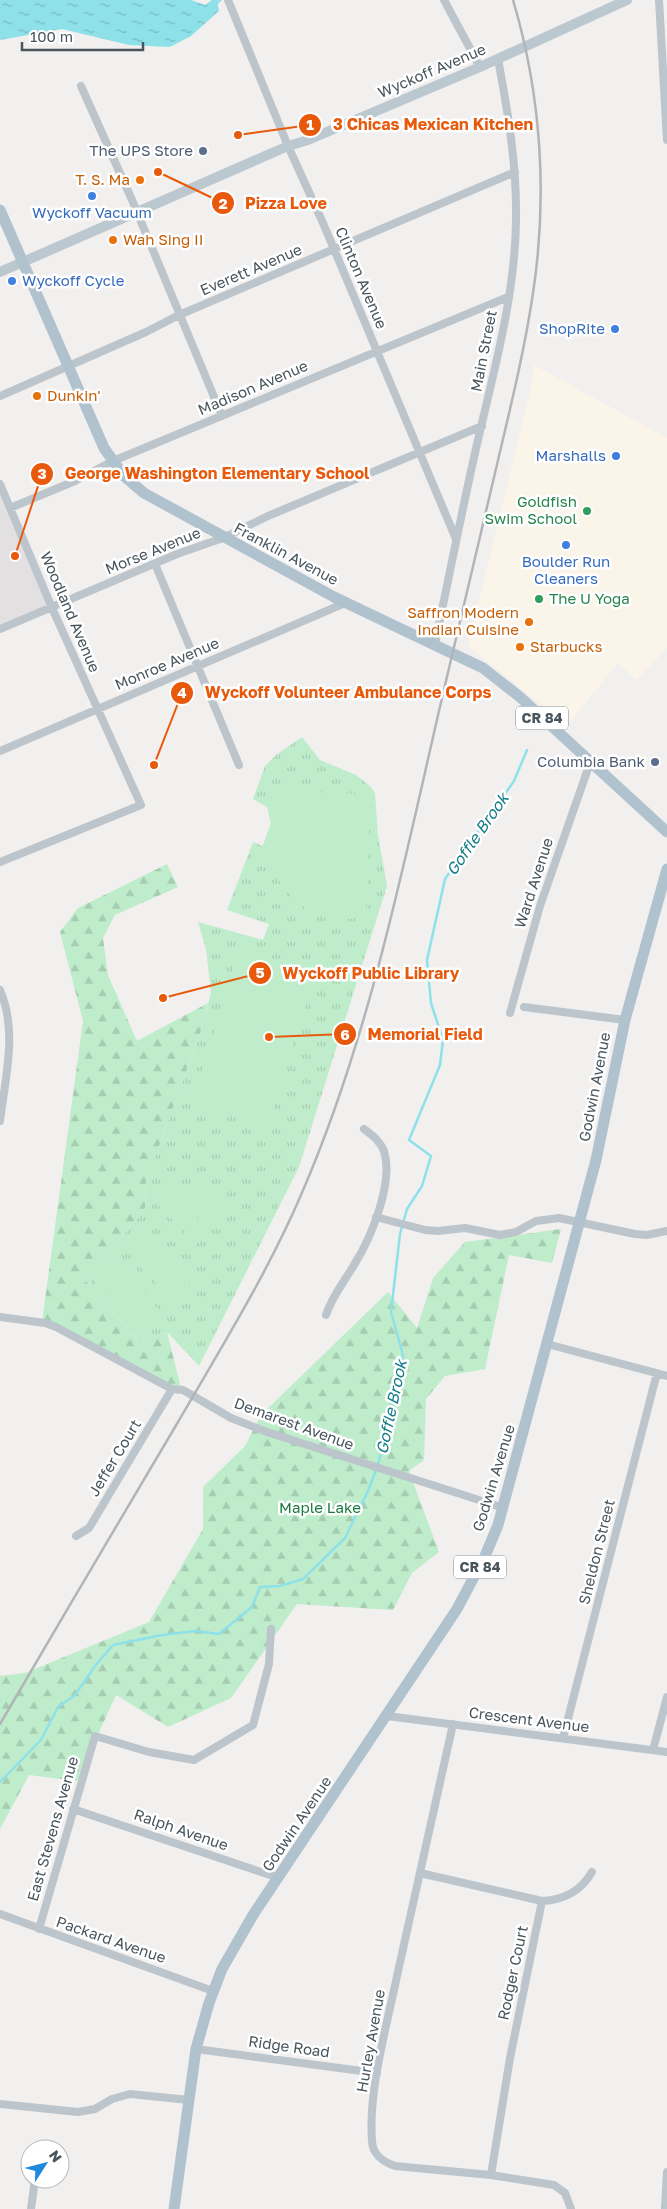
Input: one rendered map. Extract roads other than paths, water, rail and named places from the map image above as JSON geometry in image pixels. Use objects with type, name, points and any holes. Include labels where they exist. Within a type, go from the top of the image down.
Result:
[{"type":"main road","name":"Wyckoff Avenue","points":[[0,272],[288,146],[308,140],[480,67],[627,0]]},
{"type":"main road","name":"Franklin Avenue","points":[[0,210],[96,432],[112,461],[124,476],[136,487],[222,538],[345,603],[470,660],[495,676],[667,832]]},
{"type":"main road","name":"Godwin Avenue","points":[[174,2209],[196,2049],[213,1991],[237,1942],[470,1587],[485,1556],[504,1508],[596,1160],[624,1020],[667,869]]},
{"type":"street","name":"Clinton Avenue","points":[[228,0],[288,146],[457,540]]},
{"type":"street","points":[[444,0],[480,67]]},
{"type":"street","points":[[659,0],[667,140]]},
{"type":"street","name":"Main Street","points":[[435,644],[502,343],[515,237],[515,172],[509,115],[498,59]]},
{"type":"street","points":[[81,86],[137,212],[222,416]]},
{"type":"street","name":"Everett Avenue","points":[[0,396],[180,315],[515,172]]},
{"type":"street","name":"Madison Avenue","points":[[10,508],[75,481],[112,461],[508,296]]},
{"type":"street","name":"Morse Avenue","points":[[0,630],[155,564],[222,538],[268,516],[482,426]]},
{"type":"street","name":"Woodland Avenue","points":[[0,484],[52,608],[141,806],[0,862]]},
{"type":"street","points":[[155,564],[239,765]]},
{"type":"street","name":"Monroe Avenue","points":[[0,751],[345,603]]},
{"type":"street","name":"Ward Avenue","points":[[510,1013],[540,906],[590,763]]},
{"type":"street","points":[[0,990],[7,1010],[9,1037],[0,1121]]},
{"type":"street","points":[[524,1007],[624,1020]]},
{"type":"street","points":[[326,1315],[334,1294],[355,1265],[366,1244],[384,1189],[386,1159],[380,1143],[364,1129]]},
{"type":"street","points":[[376,1217],[425,1230],[445,1231],[465,1228],[500,1235],[516,1232],[531,1223],[547,1218],[559,1218],[635,1234],[647,1235],[667,1231]]},
{"type":"street","name":"Demarest Avenue","points":[[0,1317],[45,1323],[56,1327],[172,1389],[183,1390],[231,1418],[267,1432],[504,1508]]},
{"type":"street","points":[[547,1344],[667,1376]]},
{"type":"street","name":"Sheldon Street","points":[[563,1738],[657,1373]]},
{"type":"street","name":"Jeffer Court","points":[[76,1536],[89,1528],[172,1389]]},
{"type":"street","name":"East Stevens Avenue","points":[[39,1929],[95,1736],[149,1752],[194,1760],[253,1725],[269,1664],[271,1629]]},
{"type":"street","points":[[653,1750],[667,1697]]},
{"type":"street","name":"Crescent Avenue","points":[[387,1716],[667,1752]]},
{"type":"street","name":"Hurley Avenue","points":[[453,1724],[378,2073],[372,2140],[377,2155],[382,2160],[395,2166],[554,2185],[566,2193],[571,2209]]},
{"type":"street","name":"Ralph Avenue","points":[[73,1808],[280,1878]]},
{"type":"street","points":[[420,1873],[542,1901],[554,1900],[574,1892],[582,1886],[592,1872]]},
{"type":"street","name":"Rodger Court","points":[[491,2176],[510,2058],[542,1901]]},
{"type":"street","name":"Packard Avenue","points":[[0,1914],[213,1991]]},
{"type":"street","name":"Ridge Road","points":[[196,2049],[378,2073]]},
{"type":"street","points":[[0,2104],[78,2112],[95,2109],[112,2099],[130,2094],[189,2100]]},
{"type":"street","points":[[665,2209],[667,2172]]},
{"type":"street","points":[[31,2209],[34,2189]]},
{"type":"water","points":[[0,0],[191,0],[205,5],[212,0],[217,0],[219,11],[191,36],[170,47],[129,45],[62,29],[0,40]]},
{"type":"waterway","points":[[215,5],[220,0]]},
{"type":"waterway","name":"Goffle Brook","points":[[0,1782],[41,1740],[58,1707],[75,1695],[95,1666],[113,1645],[162,1635],[196,1631],[219,1634],[252,1607],[260,1587],[280,1586],[303,1579],[345,1538],[368,1491],[378,1465],[403,1355],[391,1312],[400,1234],[407,1209],[422,1186],[431,1156],[409,1140],[440,1065],[443,1040],[431,1003],[427,960],[445,879],[514,781],[527,750]]},
{"type":"railway","points":[[0,1724],[227,1338],[288,1224],[325,1135],[347,1074],[366,1012],[383,950],[511,406],[533,293],[540,219],[539,145],[536,108],[530,72],[513,0]]},
{"type":"place","name":"3 Chicas Mexican Kitchen","points":[[238,135]]},
{"type":"place","name":"The UPS Store","points":[[203,151]]},
{"type":"place","name":"Pizza Love","points":[[158,172]]},
{"type":"place","name":"T. S. Ma","points":[[140,180]]},
{"type":"place","name":"Wyckoff Vacuum","points":[[92,196]]},
{"type":"place","name":"Wah Sing II","points":[[113,240]]},
{"type":"place","name":"Wyckoff Cycle","points":[[12,281]]},
{"type":"place","name":"ShopRite","points":[[615,329]]},
{"type":"place","name":"Dunkin'","points":[[37,396]]},
{"type":"place","name":"Marshalls","points":[[616,456]]},
{"type":"place","name":"Goldfish Swim School","points":[[587,511]]},
{"type":"place","name":"Boulder Run Cleaners","points":[[566,545]]},
{"type":"place","name":"George Washington Elementary School","points":[[15,556]]},
{"type":"place","name":"The U Yoga","points":[[539,599]]},
{"type":"place","name":"Saffron Modern Indian Cuisine","points":[[529,622]]},
{"type":"place","name":"Starbucks","points":[[520,647]]},
{"type":"place","name":"Columbia Bank","points":[[655,762]]},
{"type":"place","name":"Wyckoff Volunteer Ambulance Corps","points":[[154,765]]},
{"type":"place","name":"Wyckoff Public Library","points":[[163,998]]},
{"type":"place","name":"Memorial Field","points":[[269,1037]]},
{"type":"park label","name":"Maple Lake","points":[[320,1508]]}]
